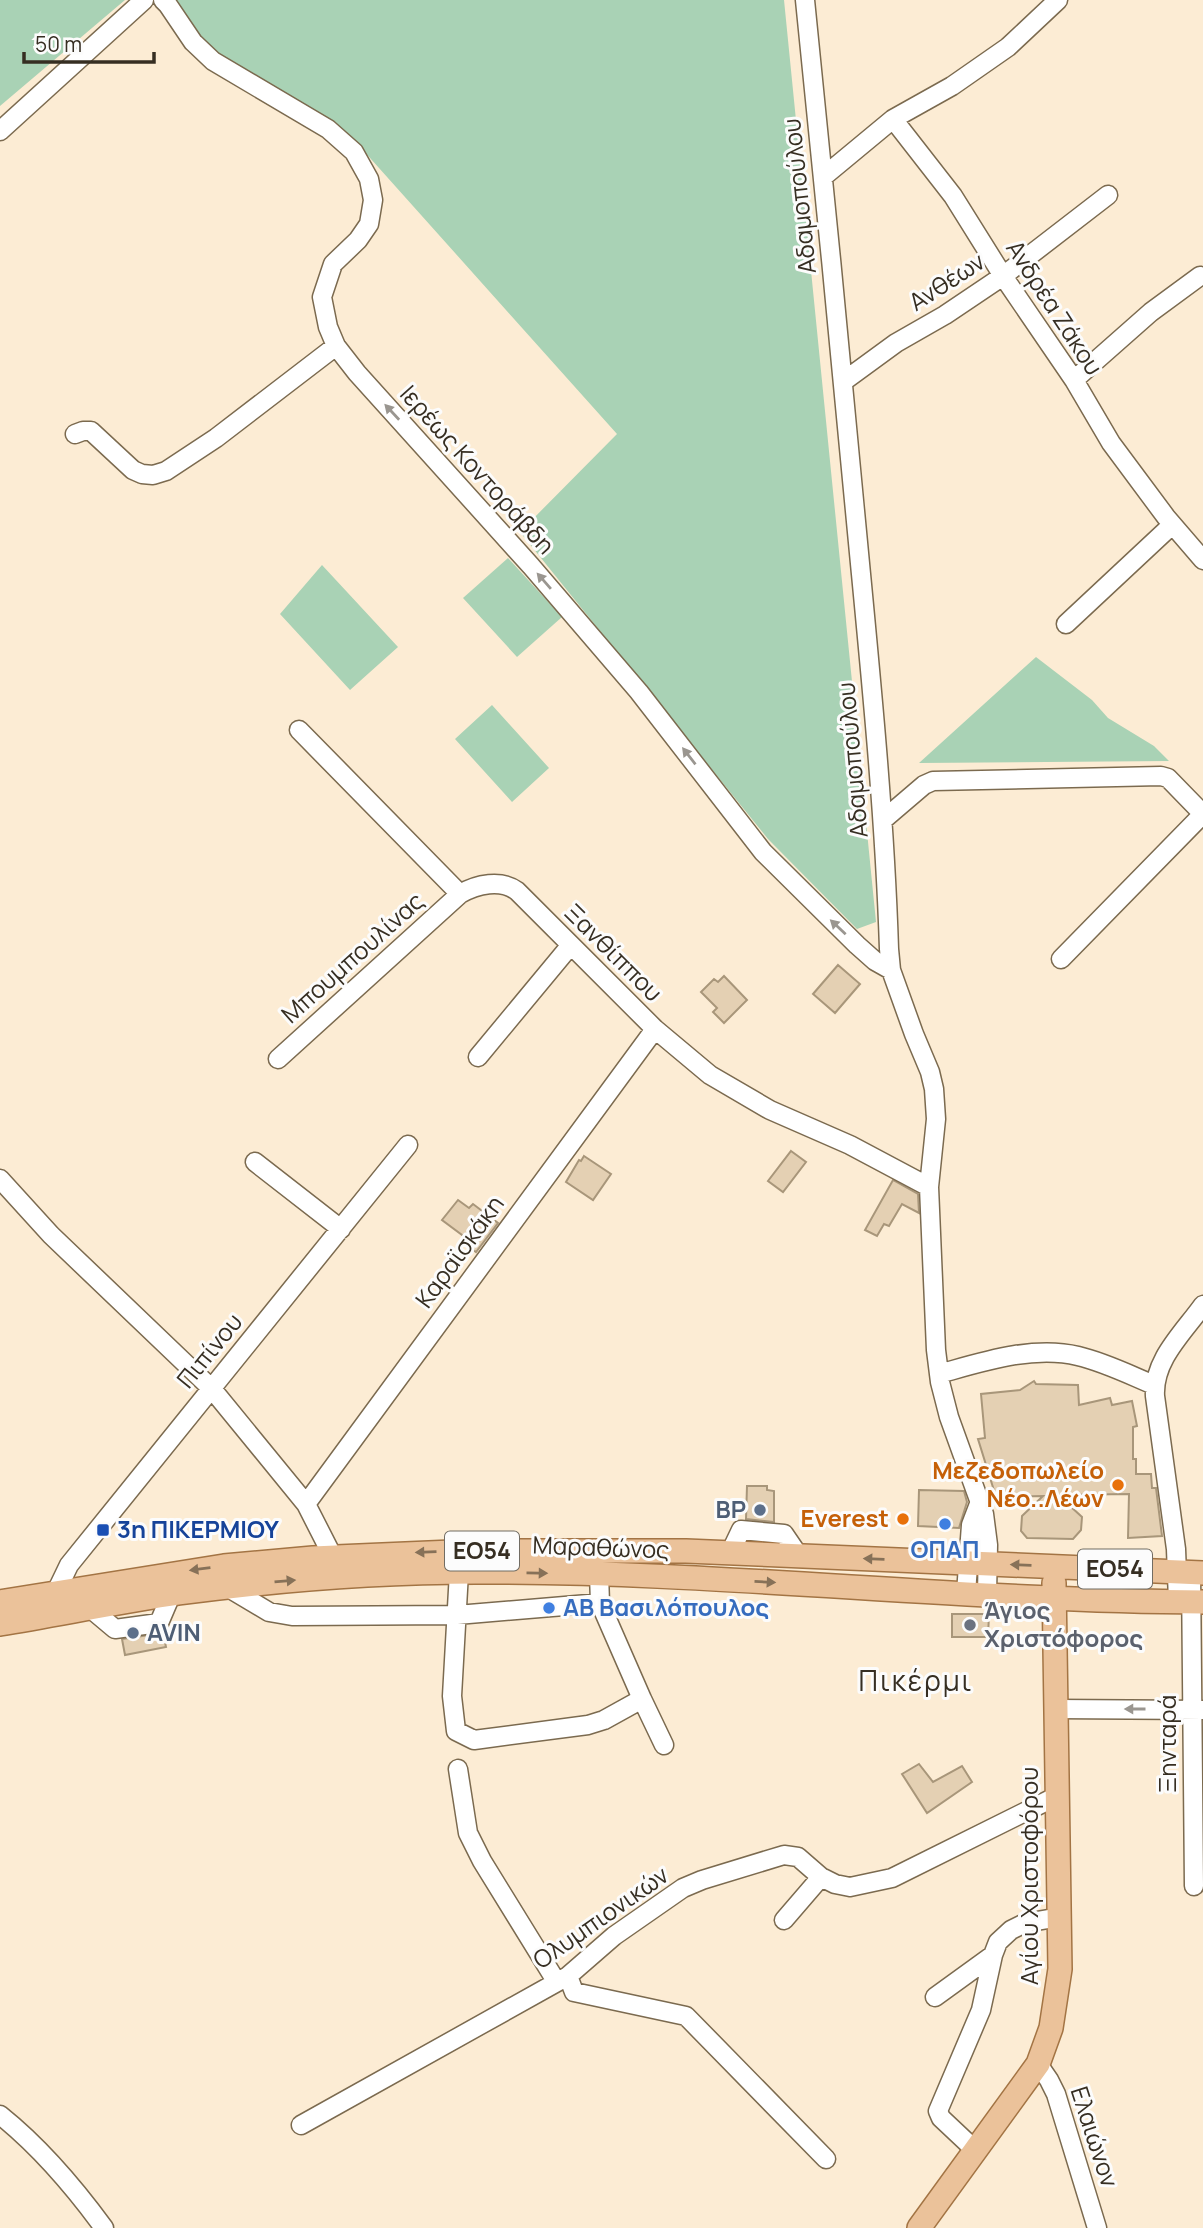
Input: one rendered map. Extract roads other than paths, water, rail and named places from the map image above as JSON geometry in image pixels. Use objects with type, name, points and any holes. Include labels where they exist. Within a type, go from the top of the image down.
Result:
[{"type":"main road","name":"Μαραθώνος","points":[[0,1602],[213,1567],[332,1557],[475,1551],[730,1553],[1190,1572]]},
{"type":"main road","name":"Αγίου Χριστοφόρου","points":[[919,2228],[1038,2064],[1051,2028],[1060,1969],[1054,1566]]},
{"type":"main road","name":"Μαραθώνος","points":[[0,1624],[227,1587],[316,1579],[459,1572],[600,1574],[976,1594],[1191,1601]]},
{"type":"street","points":[[0,131],[144,0]]},
{"type":"street","name":"Ιερέως Κοντοράβδη","points":[[163,0],[193,42],[213,61],[328,129],[354,152],[369,179],[373,200],[369,223],[358,240],[333,264],[322,297],[328,327],[336,346],[639,692],[763,852],[857,945],[875,961],[891,970]]},
{"type":"street","name":"Αδαμοπούλου","points":[[805,0],[844,381],[883,820],[891,970],[934,1088],[936,1119],[929,1187],[935,1335],[939,1374],[949,1417],[973,1478],[979,1504],[971,1525],[977,1563],[976,1594]]},
{"type":"street","points":[[823,177],[892,120],[952,86],[1008,47],[1058,0]]},
{"type":"street","name":"Ανδρέα Ζάκου","points":[[892,120],[953,195],[1074,380],[1111,443],[1172,525],[1203,560]]},
{"type":"street","name":"Ανθέων","points":[[844,381],[896,343],[945,315],[1003,275],[1108,195]]},
{"type":"street","points":[[1074,380],[1151,312],[1200,276]]},
{"type":"street","points":[[75,434],[83,430],[91,431],[132,470],[153,475],[166,471],[216,438],[336,346]]},
{"type":"street","points":[[1066,624],[1172,525]]},
{"type":"street","points":[[299,730],[460,894]]},
{"type":"street","points":[[883,820],[924,785],[933,781],[1168,778],[1203,814],[1060,959]]},
{"type":"street","name":"Ξανθίππου","points":[[460,894],[469,889],[497,884],[512,887],[654,1029],[698,1066],[731,1088],[795,1122],[850,1145],[929,1187]]},
{"type":"street","name":"Μπουμπουλίνας","points":[[278,1059],[460,894]]},
{"type":"street","points":[[478,1056],[570,946]]},
{"type":"street","name":"Καραϊσκάκη","points":[[306,1504],[654,1029]]},
{"type":"street","name":"Πιπίνου","points":[[56,1592],[69,1565],[408,1144]]},
{"type":"street","points":[[255,1161],[341,1228]]},
{"type":"street","points":[[0,1179],[51,1235],[212,1389],[306,1504],[332,1557]]},
{"type":"street","points":[[939,1374],[981,1362],[1039,1352],[1078,1356],[1154,1385],[1163,1360],[1203,1306]]},
{"type":"street","name":"Ξηνταρά","points":[[1154,1385],[1177,1549],[1190,1572],[1197,1710],[1198,1805],[1194,1886]]},
{"type":"street","points":[[459,1572],[453,1696],[456,1731],[474,1740],[588,1725],[604,1720],[642,1699]]},
{"type":"street","points":[[600,1574],[600,1603],[664,1745]]},
{"type":"street","points":[[227,1587],[264,1609],[286,1615],[457,1615],[600,1603]]},
{"type":"street","points":[[1055,1709],[1197,1710]]},
{"type":"street","points":[[458,1769],[468,1833],[482,1861],[562,1979],[574,1992],[690,2019],[826,2159]]},
{"type":"street","name":"Ολυμπιονικών","points":[[300,2125],[562,1979],[614,1936],[683,1888],[784,1855],[798,1857],[821,1877],[850,1887],[892,1878],[1057,1796]]},
{"type":"street","points":[[784,1920],[821,1877]]},
{"type":"street","points":[[975,2150],[941,2118],[938,2111],[981,2010],[992,1955],[998,1942],[1011,1930],[1025,1923],[1060,1917]]},
{"type":"street","points":[[935,1997],[992,1955]]},
{"type":"street","name":"Ελαιώνον","points":[[1038,2064],[1056,2094],[1097,2228]]},
{"type":"street","points":[[0,2115],[36,2148],[104,2228]]},
{"type":"place","name":"Μεζεδοπωλείο Νέο..Λέων","points":[[1118,1485]]},
{"type":"place","name":"BP","points":[[760,1510]]},
{"type":"place","name":"Everest","points":[[903,1519]]},
{"type":"place","name":"ΟΠΑΠ","points":[[945,1524]]},
{"type":"place","name":"3η ΠΙΚΕΡΜΙΟΥ","points":[[103,1530]]},
{"type":"place","name":"ΑΒ Βασιλόπουλος","points":[[549,1608]]},
{"type":"place","name":"Άγιος Χριστόφορος","points":[[970,1625]]},
{"type":"place","name":"AVIN","points":[[133,1633]]},
{"type":"district","name":"Πικέρμι","points":[[916,1681]]}]
